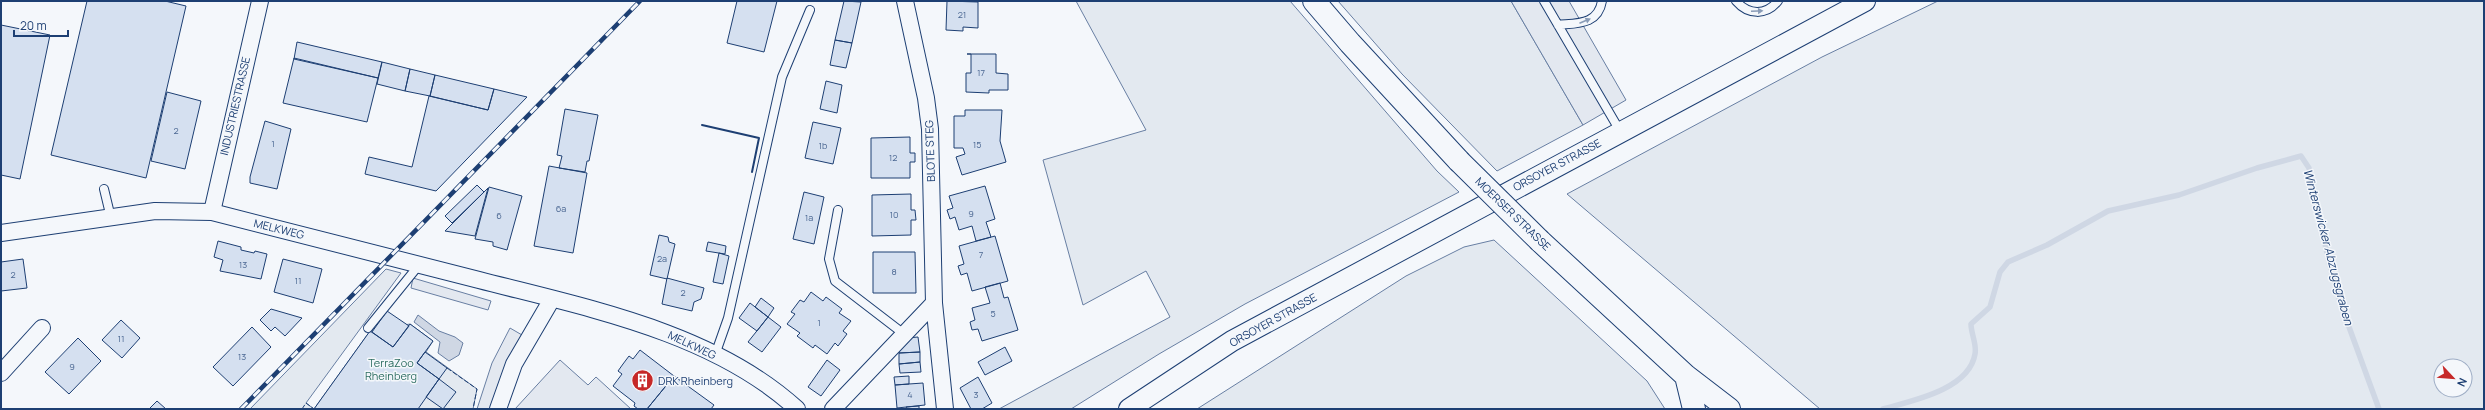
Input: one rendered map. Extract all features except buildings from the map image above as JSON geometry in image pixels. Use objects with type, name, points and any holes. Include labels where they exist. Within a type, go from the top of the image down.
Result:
[{"type":"main road","name":"MOERSER STRASSE","points":[[1314,1],[1364,60],[1459,162],[1540,242],[1686,376],[1729,409]]},
{"type":"main road","points":[[1686,376],[1694,409]]},
{"type":"street","name":"INDUSTRIESTRASSE","points":[[212,212],[260,1]]},
{"type":"street","name":"BLOTE STEG","points":[[905,1],[926,98],[930,129],[934,303],[945,409]]},
{"type":"street","name":"ORSOYER STRASSE","points":[[1129,409],[1232,341],[1620,131],[1866,1]]},
{"type":"street","name":"MELKWEG","points":[[1,233],[155,211],[212,212],[552,299],[673,334],[771,386],[798,409]]},
{"type":"street","points":[[498,409],[514,364],[552,299]]},
{"type":"street","points":[[833,409],[934,303]]},
{"type":"street","points":[[1,373],[42,328]]},
{"type":"lane","points":[[1544,1],[1620,131]]},
{"type":"lane","points":[[1558,25],[1583,24],[1597,14],[1602,1]]},
{"type":"lane","points":[[1736,1],[1750,12],[1768,10],[1778,1]]},
{"type":"lane","points":[[715,355],[728,318],[782,77],[810,10]]},
{"type":"lane","points":[[104,189],[111,218]]},
{"type":"lane","points":[[838,210],[829,259],[836,281],[904,334]]},
{"type":"lane","points":[[368,328],[419,264]]},
{"type":"green space","points":[[1076,1],[1290,1],[1437,171],[1459,192],[1245,304],[1159,354],[1071,409],[999,409],[1170,317],[1146,271],[1083,305],[1043,160],[1146,130]]},
{"type":"green space","points":[[1338,1],[1511,1],[1583,125],[1497,171],[1402,74]]},
{"type":"green space","points":[[1938,1],[2484,1],[2484,409],[1820,409],[1567,194],[1822,57]]},
{"type":"green space","points":[[1494,240],[1647,381],[1665,409],[1197,409],[1406,276],[1464,247]]},
{"type":"green space","points":[[386,269],[401,273],[306,403],[314,409],[250,409]]},
{"type":"green space","name":"TerraZoo Rheinberg","points":[[410,324],[433,341],[426,352],[477,389],[473,409],[314,409],[370,331]]},
{"type":"shaded area","points":[[1511,1],[1569,1],[1626,100],[1583,125]]},
{"type":"shaded area","points":[[413,278],[491,301],[488,310],[411,288]]},
{"type":"shaded area","points":[[418,315],[439,331],[455,337],[463,343],[459,355],[449,361],[438,353],[440,342],[414,322]]},
{"type":"shaded area","points":[[510,328],[522,335],[507,360],[490,409],[477,409],[492,363]]},
{"type":"shaded area","points":[[560,360],[588,385],[596,377],[631,409],[515,409]]},
{"type":"waterway","name":"Winterswicker Abzugsgraben","points":[[1883,409],[1923,398],[1951,385],[1962,377],[1970,366],[1975,354],[1971,324],[1990,307],[2000,272],[2008,262],[2047,245],[2108,211],[2179,195],[2257,168],[2301,156],[2309,168],[2328,258],[2341,305],[2379,409]]},
{"type":"railway","points":[[241,409],[640,1]]},
{"type":"fence","points":[[447,368],[477,389],[473,409]]},
{"type":"fence","points":[[302,409],[306,403],[314,409]]},
{"type":"wall","points":[[702,125],[759,138],[752,172]]},
{"type":"place","name":"DRK Rheinberg","points":[[643,381]]}]
